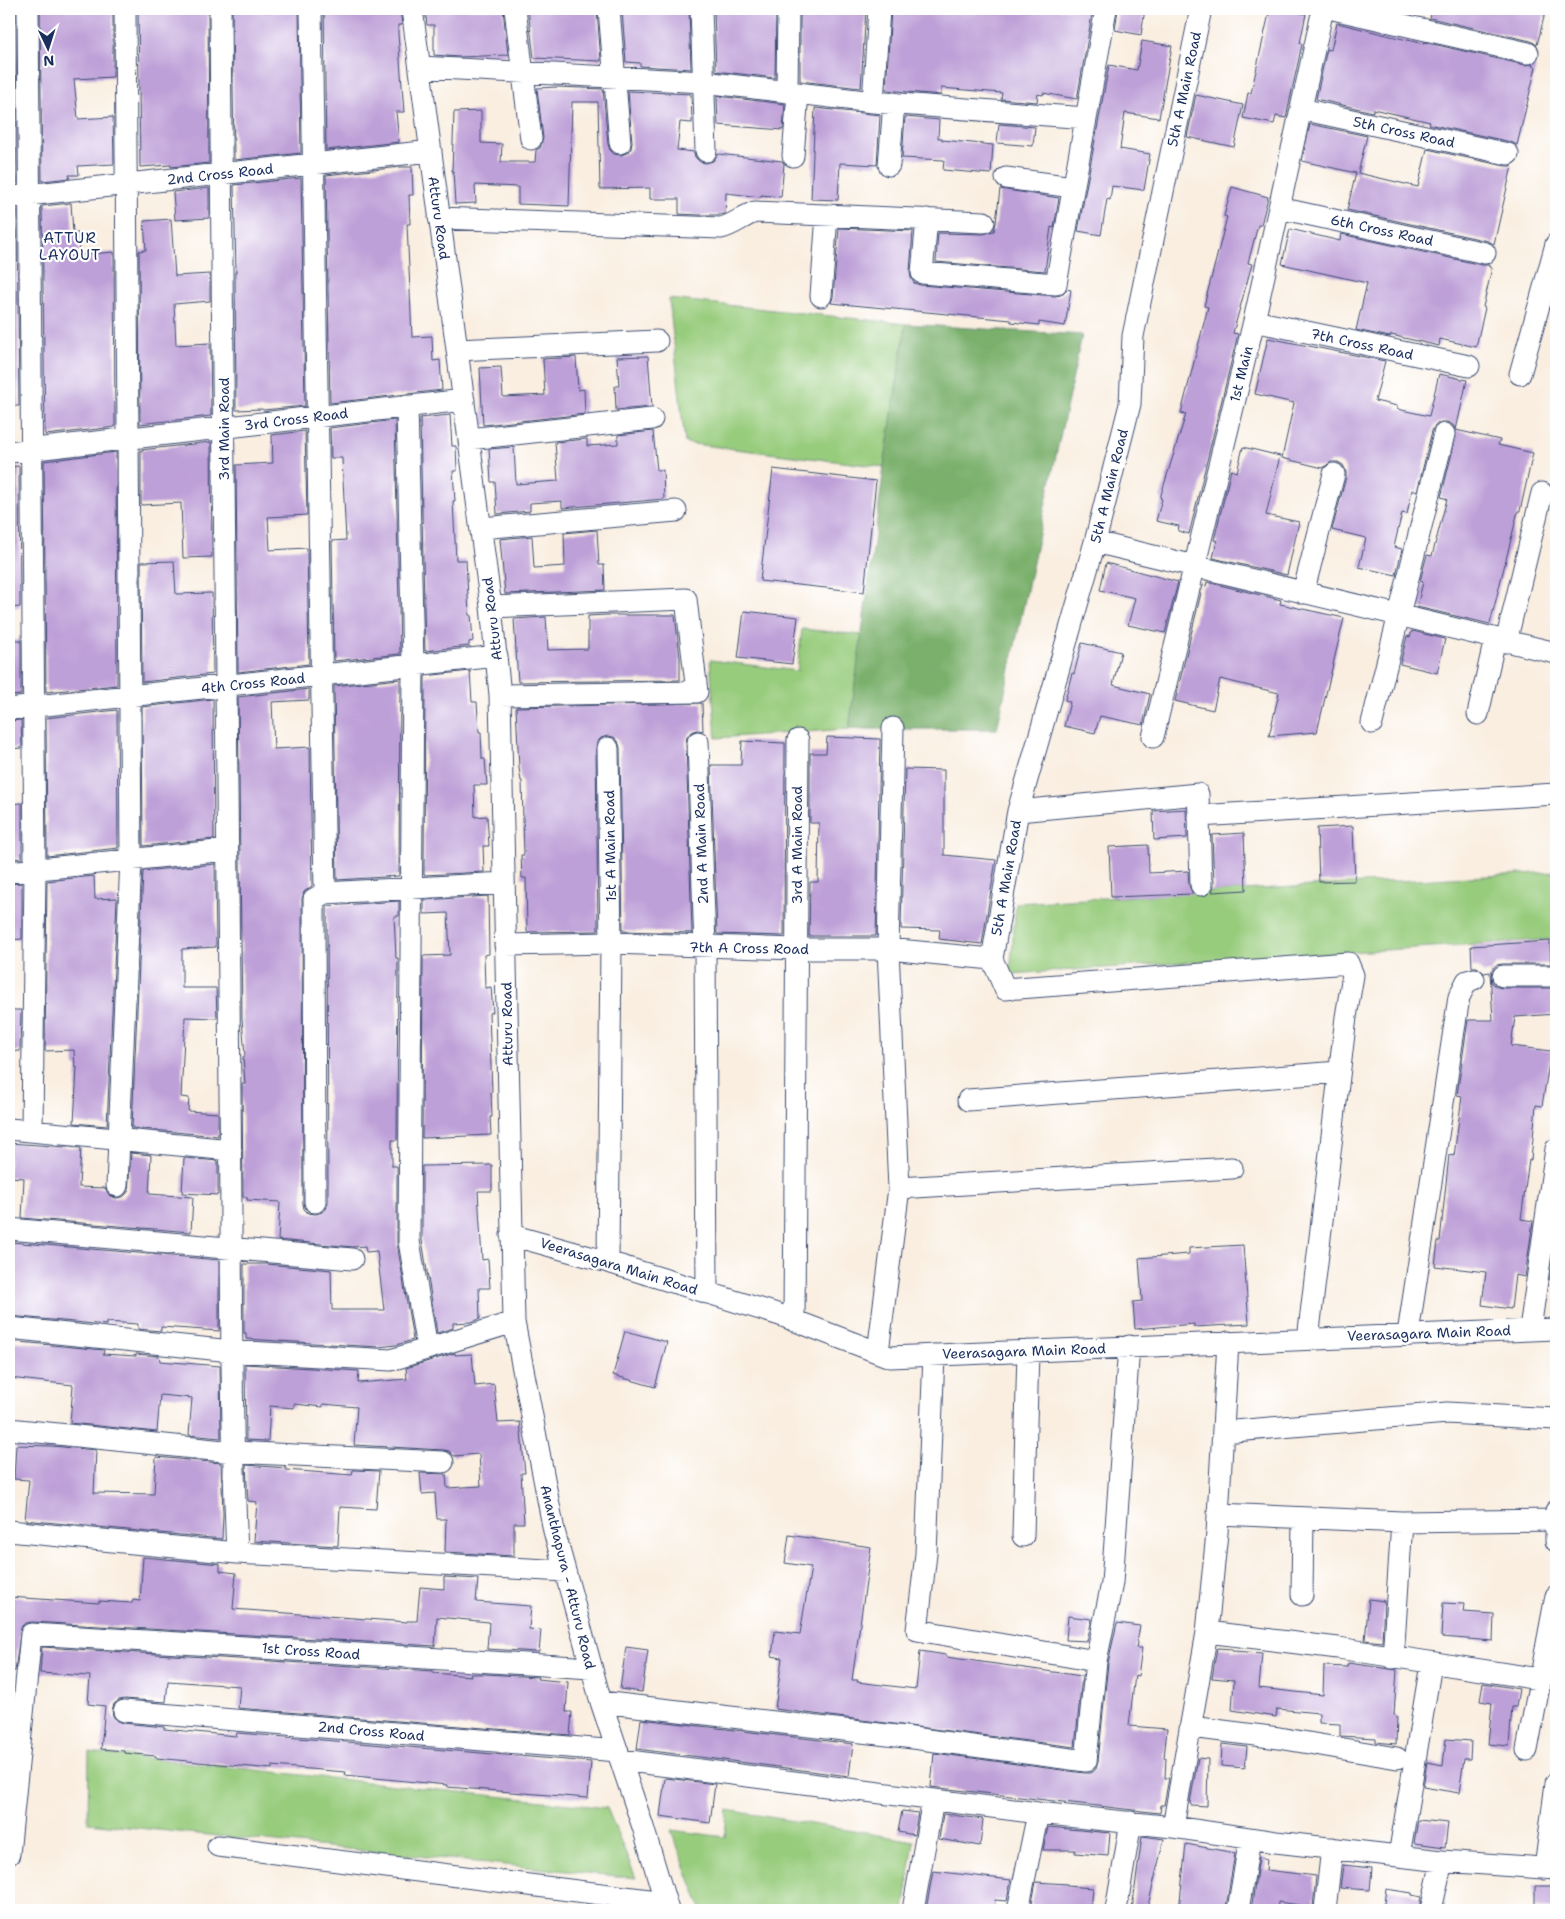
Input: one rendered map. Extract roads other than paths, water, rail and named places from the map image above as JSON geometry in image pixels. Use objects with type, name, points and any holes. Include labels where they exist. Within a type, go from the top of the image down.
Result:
[{"type":"street","points":[[28,9],[19,196],[32,450],[35,868],[32,1131]]},
{"type":"street","points":[[117,1186],[132,859],[125,9]]},
{"type":"street","name":"3rd Main Road","points":[[220,9],[232,1249]]},
{"type":"street","points":[[311,9],[325,893]]},
{"type":"street","name":"Atturu Road","points":[[412,9],[497,656],[500,695],[511,1235]]},
{"type":"street","points":[[515,9],[531,139]]},
{"type":"street","points":[[609,9],[620,143]]},
{"type":"street","points":[[700,9],[706,151]]},
{"type":"street","points":[[788,9],[793,92],[793,156]]},
{"type":"street","points":[[873,102],[879,9]]},
{"type":"street","points":[[927,219],[922,273],[1056,284],[1106,9]]},
{"type":"street","name":"5th A Main Road","points":[[992,959],[1018,811],[1095,542],[1130,404],[1133,336],[1201,9]]},
{"type":"street","name":"1st Main","points":[[1152,738],[1254,321],[1323,9]]},
{"type":"street","points":[[1333,9],[1528,53]]},
{"type":"street","points":[[420,67],[704,82],[873,102],[1086,118]]},
{"type":"street","points":[[889,165],[894,103]]},
{"type":"street","name":"5th Cross Road","points":[[1301,109],[1508,154]]},
{"type":"street","name":"2nd Cross Road","points":[[19,196],[431,151]]},
{"type":"street","points":[[1006,178],[1074,187]]},
{"type":"street","name":"6th Cross Road","points":[[1279,208],[1485,252]]},
{"type":"street","points":[[439,218],[721,228],[729,226],[747,214],[755,212],[984,222]]},
{"type":"street","points":[[821,296],[827,215]]},
{"type":"street","points":[[1520,374],[1556,244]]},
{"type":"street","name":"7th Cross Road","points":[[1254,321],[1469,366]]},
{"type":"street","points":[[457,350],[657,341]]},
{"type":"street","name":"3rd Cross Road","points":[[9,452],[464,400]]},
{"type":"street","points":[[407,406],[413,665],[409,1241],[427,1348]]},
{"type":"street","points":[[469,439],[652,419]]},
{"type":"street","points":[[1372,723],[1444,434]]},
{"type":"street","points":[[1303,593],[1334,474]]},
{"type":"street","points":[[1478,714],[1542,493]]},
{"type":"street","points":[[481,528],[676,511]]},
{"type":"street","points":[[1095,542],[1556,653]]},
{"type":"street","points":[[491,607],[686,600],[697,692],[500,695]]},
{"type":"street","name":"4th Cross Road","points":[[9,709],[497,656]]},
{"type":"street","points":[[878,1352],[899,1188],[888,949],[893,728]]},
{"type":"street","name":"3rd A Main Road","points":[[794,1321],[798,740]]},
{"type":"street","name":"2nd A Main Road","points":[[698,742],[705,947],[707,1293]]},
{"type":"street","name":"1st A Main Road","points":[[608,748],[611,943],[608,1262]]},
{"type":"street","points":[[1018,811],[1198,794],[1201,885]]},
{"type":"street","points":[[1199,816],[1556,794]]},
{"type":"street","points":[[9,872],[227,850]]},
{"type":"street","points":[[315,1202],[314,899],[325,893],[504,883]]},
{"type":"street","name":"7th A Cross Road","points":[[505,945],[611,943],[797,949],[888,949],[992,959]]},
{"type":"street","points":[[992,959],[1005,989],[1348,963],[1353,975],[1308,1339]]},
{"type":"street","points":[[1503,976],[1556,976]]},
{"type":"street","points":[[1408,1334],[1459,997],[1467,981],[1474,980]]},
{"type":"street","points":[[968,1100],[1340,1072]]},
{"type":"street","points":[[9,1129],[231,1150]]},
{"type":"street","points":[[1530,1329],[1556,1149]]},
{"type":"street","points":[[899,1188],[1232,1168]]},
{"type":"street","points":[[9,1229],[352,1259]]},
{"type":"street","name":"Veerasagara Main Road","points":[[511,1235],[608,1262],[794,1321],[890,1357],[1556,1328]]},
{"type":"street","name":"Ananthapura - Atturu Road","points":[[511,1235],[514,1322],[552,1522],[601,1702],[666,1906]]},
{"type":"street","points":[[232,1249],[232,1452],[237,1553]]},
{"type":"street","points":[[9,1328],[231,1351],[391,1360],[514,1322]]},
{"type":"street","points":[[1173,1827],[1207,1632],[1218,1514],[1228,1342]]},
{"type":"street","points":[[601,1702],[905,1737],[1086,1761],[1096,1661],[1112,1583],[1130,1346]]},
{"type":"street","points":[[1022,1536],[1028,1351]]},
{"type":"street","points":[[934,1355],[926,1554],[917,1630],[1096,1661]]},
{"type":"street","points":[[1223,1432],[1447,1413],[1556,1419]]},
{"type":"street","points":[[9,1429],[232,1452],[443,1462]]},
{"type":"street","points":[[1218,1514],[1402,1522],[1556,1515],[1556,1541]]},
{"type":"street","points":[[1302,1595],[1303,1518]]},
{"type":"street","points":[[1393,1658],[1402,1522]]},
{"type":"street","points":[[9,1532],[237,1553],[565,1571]]},
{"type":"street","points":[[1527,1750],[1556,1596]]},
{"type":"street","points":[[1207,1632],[1338,1648],[1430,1664],[1539,1679]]},
{"type":"street","name":"1st Cross Road","points":[[13,1779],[31,1634],[592,1668]]},
{"type":"street","points":[[1399,1856],[1430,1664]]},
{"type":"street","name":"2nd Cross Road","points":[[124,1711],[619,1756],[1038,1813],[1173,1827],[1442,1862],[1550,1869]]},
{"type":"street","points":[[1191,1727],[1279,1738],[1396,1758]]},
{"type":"street","points":[[9,1854],[13,1779]]},
{"type":"street","points":[[1550,1869],[1556,1783]]},
{"type":"street","points":[[913,1910],[933,1800]]},
{"type":"street","points":[[1018,1910],[1038,1813]]},
{"type":"street","points":[[1116,1910],[1131,1822]]},
{"type":"street","points":[[1238,1910],[1250,1838]]},
{"type":"street","points":[[218,1846],[666,1906]]},
{"type":"street","points":[[1325,1910],[1332,1848]]},
{"type":"street","points":[[1431,1910],[1442,1862]]},
{"type":"district","name":"ATTUR LAYOUT","points":[[70,246]]}]
